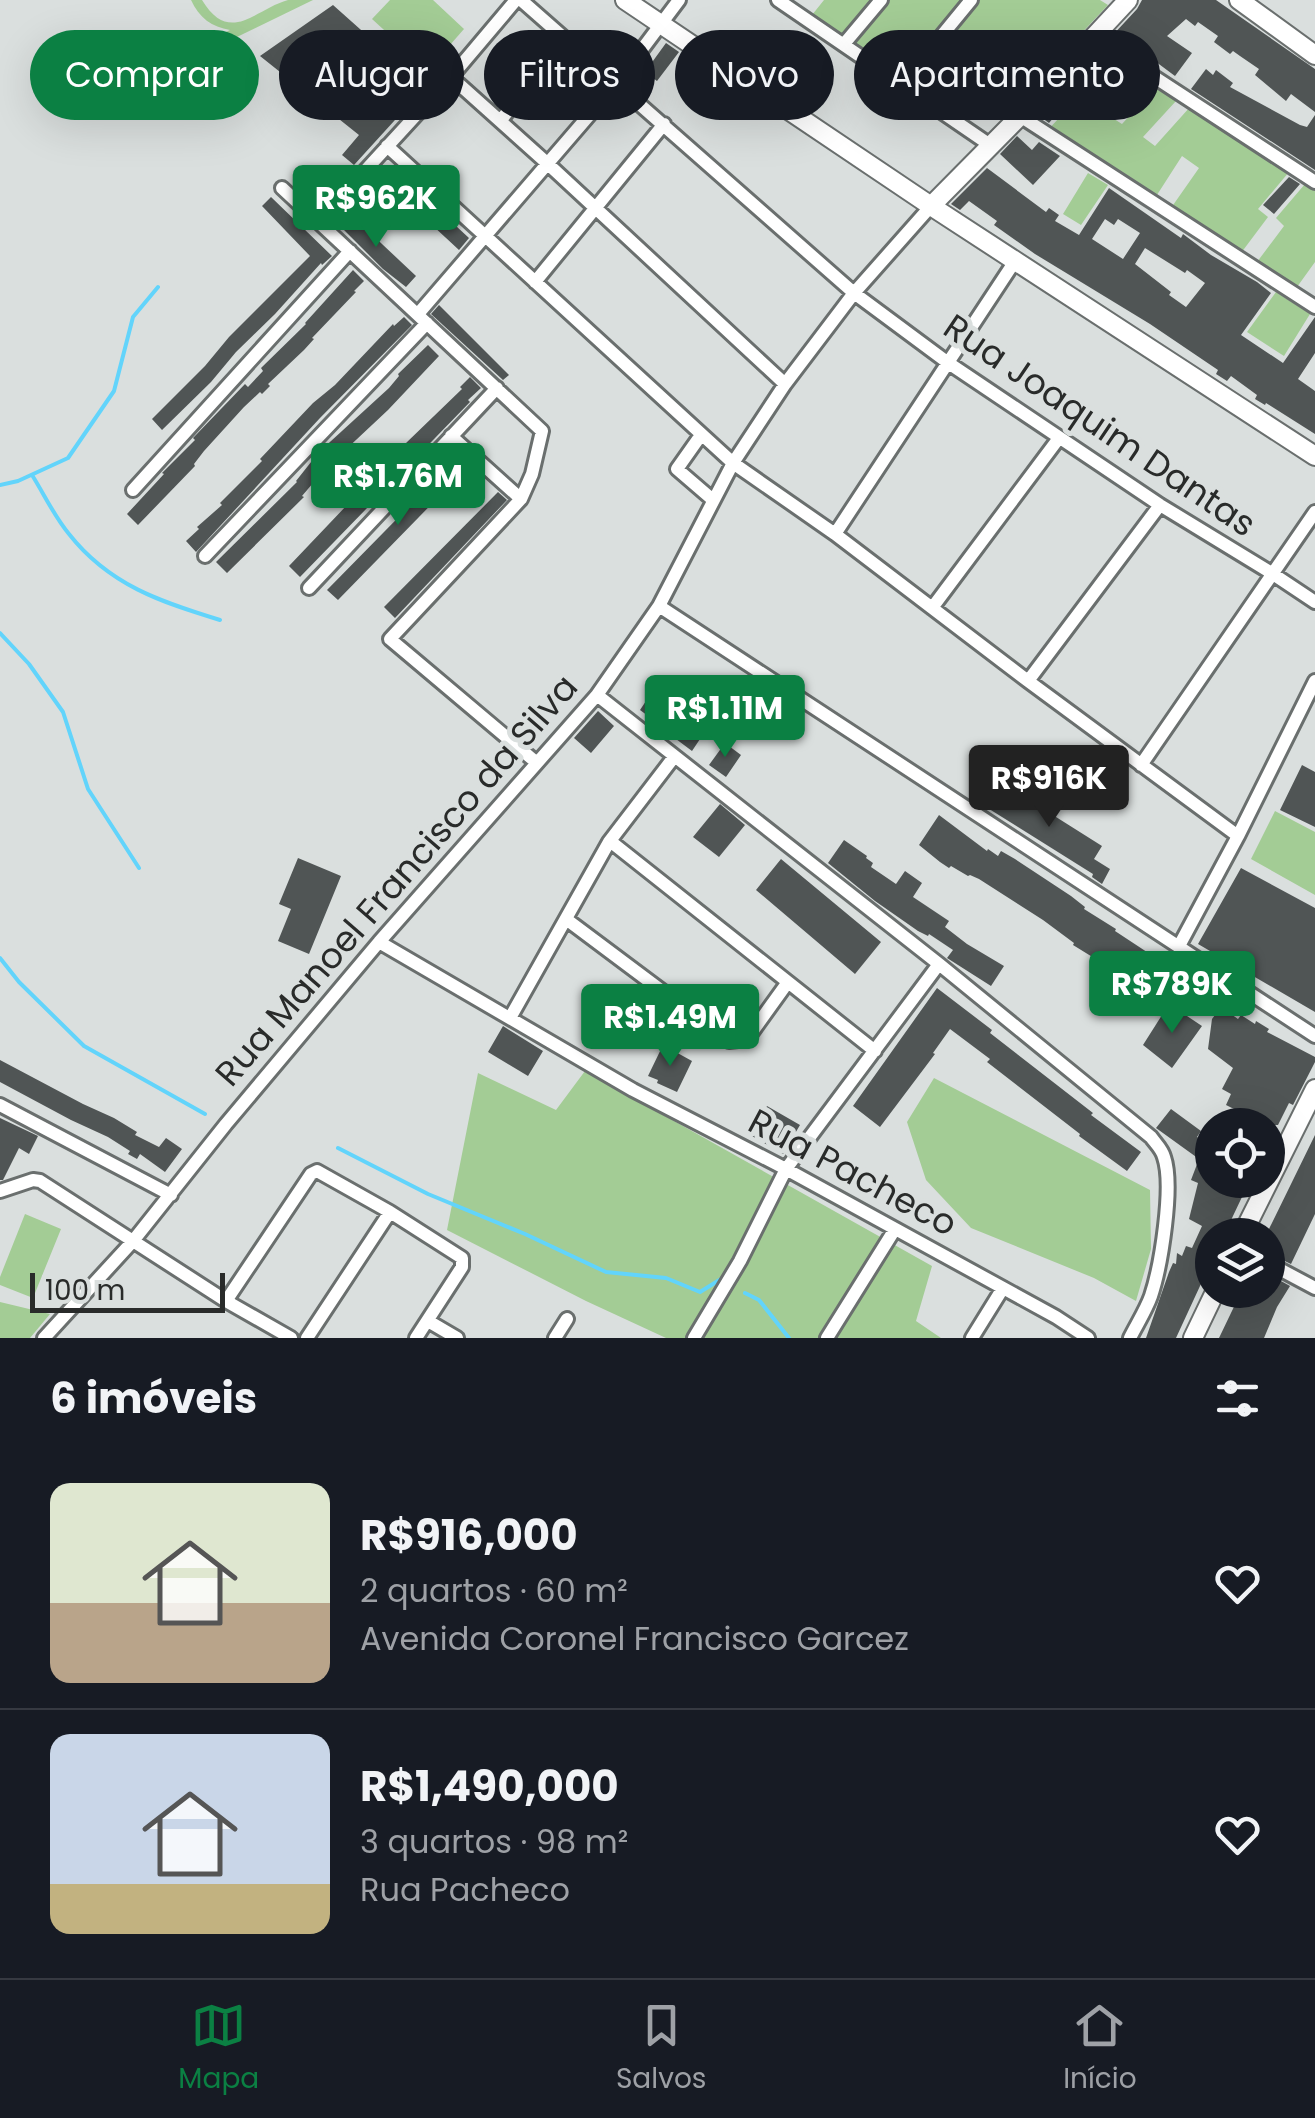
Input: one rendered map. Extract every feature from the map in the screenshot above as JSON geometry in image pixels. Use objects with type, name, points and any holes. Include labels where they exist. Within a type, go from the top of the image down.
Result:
[{"type":"main road","points":[[625,0],[931,206],[1315,456]]},
{"type":"main road","points":[[1098,30],[1128,0]]},
{"type":"main road","points":[[1239,0],[1315,54]]},
{"type":"main road","points":[[931,206],[1016,120]]},
{"type":"main road","points":[[1250,1218],[1315,1089]]},
{"type":"main road","points":[[1193,1338],[1207,1308]]},
{"type":"street","name":"Rua Joaquim Dantas","points":[[519,0],[554,30]]},
{"type":"street","points":[[464,62],[519,0]]},
{"type":"street","points":[[655,32],[680,0]]},
{"type":"street","points":[[778,0],[854,51]]},
{"type":"street","points":[[844,44],[880,0]]},
{"type":"street","points":[[946,30],[971,0]]},
{"type":"street","points":[[1160,81],[1315,182]]},
{"type":"street","points":[[464,88],[484,106]]},
{"type":"street","name":"Rua Joaquim Dantas","points":[[655,116],[854,293],[947,362],[1160,505],[1315,602]]},
{"type":"street","points":[[318,222],[411,120]]},
{"type":"street","points":[[500,120],[785,384]]},
{"type":"street","points":[[206,556],[422,318],[484,236],[585,120]]},
{"type":"street","points":[[954,120],[990,145]]},
{"type":"street","points":[[1026,120],[1315,308]]},
{"type":"street","points":[[534,282],[664,124]]},
{"type":"street","points":[[387,146],[733,463],[835,534],[1238,836]]},
{"type":"street","points":[[282,188],[542,430],[532,474],[521,499],[390,639],[537,764]]},
{"type":"street","name":"Rua Manoel Francisco da Silva","points":[[44,1338],[133,1241],[380,942],[597,694],[659,606],[733,463],[785,384],[854,293],[931,206]]},
{"type":"street","points":[[134,490],[350,251]]},
{"type":"street","points":[[835,534],[1015,261]]},
{"type":"street","points":[[309,588],[497,388]]},
{"type":"street","points":[[701,435],[677,468],[712,500]]},
{"type":"street","points":[[450,436],[521,499]]},
{"type":"street","points":[[932,608],[1060,438]]},
{"type":"street","points":[[1028,681],[1160,505]]},
{"type":"street","points":[[1142,765],[1315,512]]},
{"type":"street","points":[[659,606],[1315,1036]]},
{"type":"street","points":[[1178,946],[1315,682]]},
{"type":"street","points":[[597,694],[1151,1137],[1163,1152],[1167,1170],[1160,1256],[1150,1297],[1130,1338]]},
{"type":"street","points":[[510,1018],[610,841],[674,756]]},
{"type":"street","points":[[610,841],[874,1051]]},
{"type":"street","points":[[566,919],[729,1041],[747,1039],[788,982]]},
{"type":"street","name":"Rua Pacheco","points":[[380,942],[633,1090],[895,1228],[1088,1338]]},
{"type":"street","points":[[694,1338],[740,1261],[786,1169],[939,964]]},
{"type":"street","points":[[0,1106],[172,1195]]},
{"type":"street","points":[[226,1301],[311,1174],[317,1171],[462,1258],[462,1267],[416,1338]]},
{"type":"street","points":[[0,1191],[40,1181],[226,1301],[291,1338]]},
{"type":"street","points":[[307,1338],[390,1212]]},
{"type":"street","points":[[827,1338],[895,1228]]},
{"type":"street","points":[[1285,1272],[1315,1288]]},
{"type":"street","points":[[972,1338],[1003,1288]]},
{"type":"street","points":[[555,1338],[567,1320]]},
{"type":"street","points":[[428,1321],[456,1338]]},
{"type":"green space","points":[[191,0],[202,0],[212,14],[233,23],[288,0],[313,0],[251,30],[217,27],[198,12]]},
{"type":"green space","points":[[390,0],[433,0],[464,29],[384,30],[372,19]]},
{"type":"green space","points":[[824,0],[1100,0],[1108,5],[1084,30],[854,30],[854,45],[812,15]]},
{"type":"green space","points":[[1160,91],[1176,101],[1160,118]]},
{"type":"green space","points":[[1190,107],[1289,172],[1258,209],[1268,217],[1241,253],[1171,208],[1199,168],[1182,156],[1155,198],[1047,131],[1057,120],[1116,120],[1122,124],[1126,120],[1159,120],[1143,137],[1155,146]]},
{"type":"green space","points":[[1088,173],[1108,185],[1081,225],[1063,214]]},
{"type":"green space","points":[[1305,184],[1315,190],[1315,262],[1297,287],[1257,262],[1284,226],[1276,218]]},
{"type":"green space","points":[[1276,292],[1310,314],[1284,356],[1247,332]]},
{"type":"green space","points":[[1275,811],[1315,832],[1315,895],[1251,859]]},
{"type":"green space","points":[[585,1071],[932,1266],[916,1321],[941,1338],[666,1338],[447,1230],[478,1073],[556,1110]]},
{"type":"green space","points":[[934,1078],[1150,1190],[1151,1249],[1136,1301],[1094,1278],[971,1228],[926,1180],[907,1122]]},
{"type":"green space","points":[[25,1214],[61,1229],[33,1298],[0,1285]]},
{"type":"green space","points":[[0,1302],[50,1314],[30,1338],[0,1338]]},
{"type":"building","points":[[1142,0],[1216,0],[1315,69],[1315,112],[1291,94],[1286,101],[1255,75],[1259,69],[1214,42],[1218,36],[1198,22],[1195,26],[1186,19],[1167,36],[1192,53],[1175,76],[1160,65],[1160,30],[1118,30]]},
{"type":"building","points":[[333,5],[361,30],[297,30]]},
{"type":"building","points":[[279,43],[279,71],[260,56]]},
{"type":"building","points":[[666,43],[675,49],[675,57],[657,81],[655,80],[655,58]]},
{"type":"building","points":[[1206,69],[1213,75],[1216,70],[1233,83],[1230,87],[1300,125],[1307,127],[1315,115],[1315,170],[1191,89]]},
{"type":"building","points":[[340,120],[395,120],[354,165],[342,155],[359,135]]},
{"type":"building","points":[[1017,136],[1032,150],[1039,142],[1060,156],[1033,185],[1000,154]]},
{"type":"building","points":[[390,165],[469,238],[459,250],[391,187],[374,203],[363,192]]},
{"type":"building","points":[[987,168],[1046,212],[1049,208],[1059,215],[1055,221],[1079,235],[1109,188],[1271,293],[1241,335],[1283,363],[1315,317],[1315,353],[1298,379],[1315,391],[1315,434],[1255,399],[1257,395],[1231,376],[1227,381],[1216,374],[1218,370],[1150,324],[1035,254],[994,225],[997,221],[969,201],[960,210],[951,204]],"holes":[[[1105,219],[1114,225],[1118,219],[1140,233],[1123,259],[1092,239]],[[1145,248],[1205,283],[1186,307],[1135,264]]]},
{"type":"building","points":[[1289,177],[1300,184],[1274,214],[1263,205]]},
{"type":"building","points":[[271,197],[332,256],[162,430],[152,419],[310,256],[262,206]]},
{"type":"building","points":[[348,212],[416,276],[406,287],[337,223]]},
{"type":"building","points":[[353,270],[364,281],[356,292],[270,386],[244,407],[138,525],[127,514],[193,438],[245,384],[248,387],[263,371],[261,368]]},
{"type":"building","points":[[439,305],[509,375],[503,380],[431,314]]},
{"type":"building","points":[[404,317],[412,325],[196,552],[186,541],[197,527],[222,505],[313,403]]},
{"type":"building","points":[[428,345],[439,356],[227,573],[216,562],[297,482],[319,452],[389,388]]},
{"type":"building","points":[[470,377],[481,388],[470,402],[300,577],[289,566]]},
{"type":"building","points":[[456,454],[468,464],[459,476],[338,600],[327,590]]},
{"type":"building","points":[[498,492],[507,500],[395,618],[384,607]]},
{"type":"building","points":[[656,686],[708,727],[692,751],[640,710]]},
{"type":"building","points":[[598,711],[614,726],[591,753],[574,738]]},
{"type":"building","points":[[725,743],[741,755],[726,777],[709,765]]},
{"type":"building","points":[[1302,765],[1315,772],[1315,827],[1280,810]]},
{"type":"building","points":[[1002,783],[1102,846],[1094,859],[1110,869],[1102,884],[1093,874],[986,807]]},
{"type":"building","points":[[720,804],[745,825],[719,857],[693,837]]},
{"type":"building","points":[[939,815],[987,851],[998,856],[1001,851],[1015,859],[1115,931],[1185,972],[1168,999],[1155,990],[1142,1010],[1131,1002],[1139,990],[1107,966],[979,879],[940,862],[919,845]]},
{"type":"building","points":[[844,840],[867,856],[873,863],[871,867],[896,884],[905,871],[922,883],[913,897],[949,921],[945,927],[967,944],[1004,966],[991,986],[947,958],[953,950],[918,931],[828,863]]},
{"type":"building","points":[[298,858],[341,876],[309,954],[278,941],[291,909],[279,904]]},
{"type":"building","points":[[781,859],[881,942],[855,974],[756,890]]},
{"type":"building","points":[[1241,868],[1315,908],[1315,1012],[1198,944]]},
{"type":"building","points":[[937,988],[1141,1152],[1127,1171],[950,1029],[880,1127],[853,1106]]},
{"type":"building","points":[[1169,1004],[1202,1026],[1172,1068],[1143,1045]]},
{"type":"building","points":[[1221,1007],[1238,1019],[1241,1015],[1255,1024],[1256,1021],[1269,1029],[1267,1032],[1315,1057],[1293,1105],[1289,1103],[1285,1111],[1226,1105],[1231,1094],[1222,1089],[1233,1068],[1208,1049],[1212,1019]]},
{"type":"building","points":[[503,1026],[543,1051],[528,1076],[488,1052]]},
{"type":"building","points":[[663,1045],[692,1061],[677,1092],[648,1076]]},
{"type":"building","points":[[0,1060],[114,1118],[159,1147],[166,1138],[182,1149],[165,1172],[140,1154],[137,1159],[108,1137],[0,1082]]},
{"type":"building","points":[[767,1106],[800,1125],[783,1154],[752,1136]]},
{"type":"building","points":[[1171,1109],[1195,1127],[1195,1156],[1156,1128]]},
{"type":"building","points":[[0,1118],[38,1136],[29,1154],[19,1148],[3,1180],[0,1180]]},
{"type":"building","points":[[1315,1135],[1315,1214],[1291,1264],[1285,1261],[1285,1218],[1274,1218]]},
{"type":"building","points":[[1195,1195],[1241,1198],[1232,1218],[1195,1218],[1195,1222],[1189,1219]]},
{"type":"building","points":[[1195,1241],[1195,1297],[1176,1338],[1146,1338],[1177,1253],[1182,1256],[1186,1246],[1192,1248]]},
{"type":"building","points":[[1233,1308],[1277,1308],[1264,1338],[1219,1338]]},
{"type":"waterway","points":[[0,485],[68,458],[114,391],[133,317],[158,287]]},
{"type":"waterway","points":[[32,475],[64,527],[101,566],[137,589],[220,620]]},
{"type":"waterway","points":[[0,633],[29,664],[63,712],[88,789],[139,868]]},
{"type":"waterway","points":[[0,958],[84,1046],[205,1114]]},
{"type":"waterway","points":[[338,1148],[428,1194],[606,1272],[666,1278],[700,1292],[721,1279]]},
{"type":"waterway","points":[[745,1293],[759,1300],[789,1338]]}]
